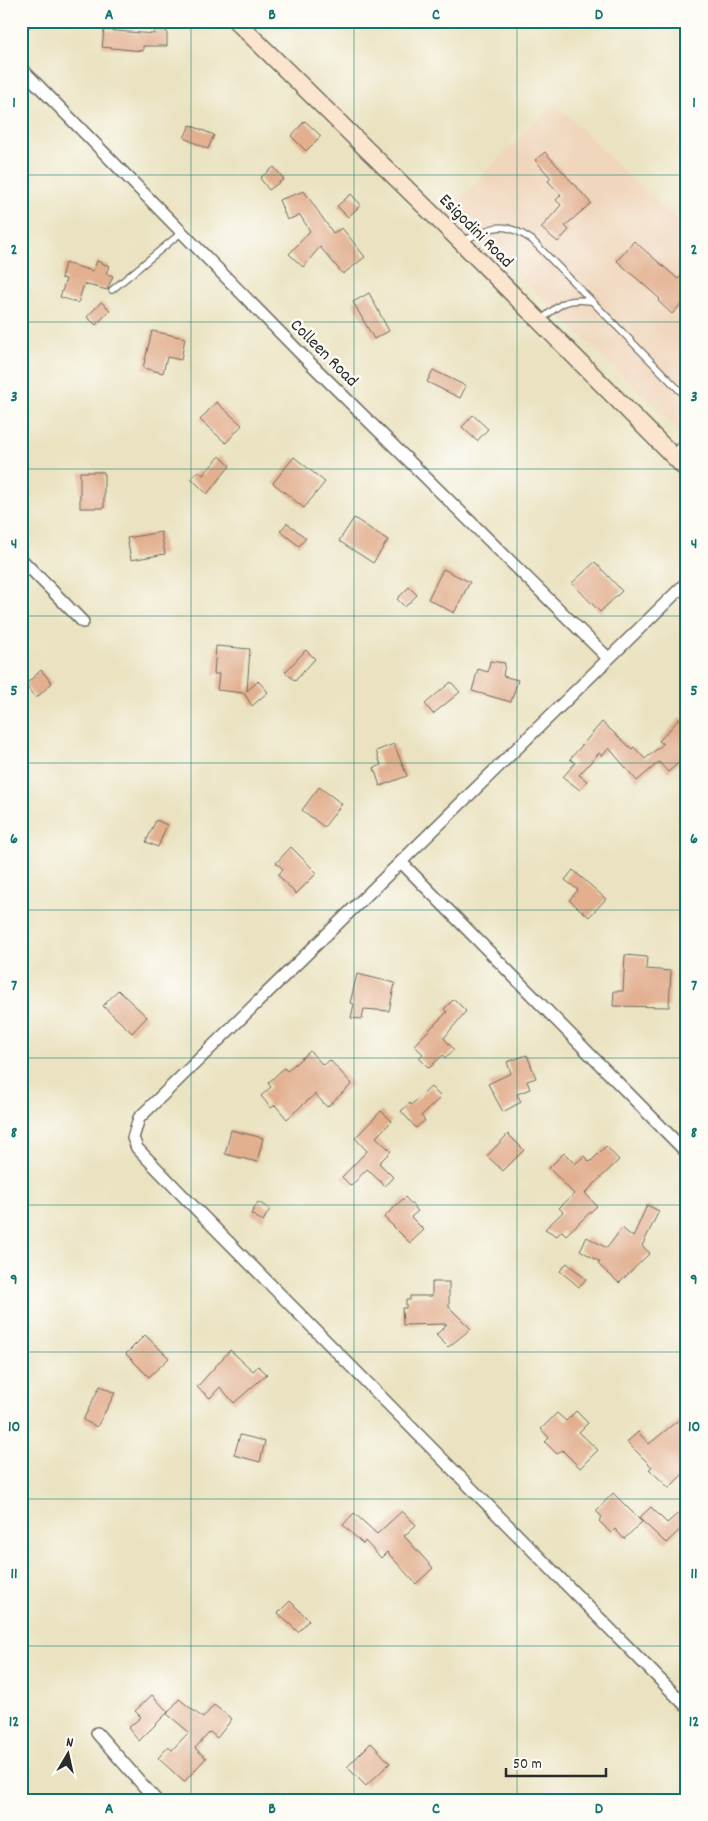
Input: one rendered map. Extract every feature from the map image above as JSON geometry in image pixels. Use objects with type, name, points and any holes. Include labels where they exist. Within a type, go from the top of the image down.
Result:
[{"type":"main road","name":"Esigodini Road","points":[[236,21],[461,242],[687,470]]},
{"type":"street","points":[[21,26],[26,21]]},
{"type":"street","name":"Colleen Road","points":[[21,68],[182,232],[608,658]]},
{"type":"street","points":[[21,559],[83,622]]},
{"type":"street","points":[[687,582],[139,1118],[133,1138],[137,1148],[202,1215],[687,1706]]},
{"type":"street","points":[[400,862],[687,1153]]},
{"type":"street","points":[[97,1733],[156,1800]]},
{"type":"lane","points":[[461,242],[497,226],[516,229],[532,240],[687,398]]},
{"type":"lane","points":[[112,290],[182,232]]},
{"type":"lane","points":[[540,321],[560,304],[571,299],[590,301]]},
{"type":"lane","points":[[674,457],[687,435]]},
{"type":"shaded area","points":[[554,102],[626,174],[687,228],[687,438],[450,209]]},
{"type":"building","points":[[104,30],[154,34],[154,30],[167,30],[167,46],[143,46],[143,51],[102,47]]},
{"type":"building","points":[[305,121],[321,136],[306,151],[291,136]]},
{"type":"building","points":[[190,125],[214,135],[208,149],[184,138]]},
{"type":"building","points":[[545,152],[591,203],[565,226],[569,230],[558,242],[541,228],[561,205],[556,200],[561,195],[548,181],[551,178],[535,160]]},
{"type":"building","points":[[274,167],[284,179],[269,190],[260,178]]},
{"type":"building","points":[[304,191],[333,233],[342,228],[365,257],[343,274],[320,247],[303,267],[289,254],[310,231],[300,215],[287,220],[279,200]]},
{"type":"building","points":[[351,194],[361,205],[348,217],[337,206]]},
{"type":"building","points":[[634,241],[678,279],[687,269],[687,298],[672,314],[658,301],[660,299],[617,261]]},
{"type":"building","points":[[97,261],[109,266],[106,274],[113,276],[107,290],[84,284],[78,303],[60,297],[66,279],[61,278],[65,263],[93,271]]},
{"type":"building","points":[[369,293],[389,331],[374,339],[353,302]]},
{"type":"building","points":[[101,302],[110,310],[96,325],[87,317]]},
{"type":"building","points":[[152,331],[185,338],[181,360],[167,357],[163,373],[143,368]]},
{"type":"building","points":[[433,370],[466,386],[460,398],[427,382]]},
{"type":"building","points":[[216,402],[242,425],[226,443],[200,420]]},
{"type":"building","points":[[473,415],[488,429],[477,441],[462,427]]},
{"type":"building","points":[[220,456],[230,466],[207,494],[191,478],[199,471],[203,475]]},
{"type":"building","points":[[294,457],[325,482],[304,508],[273,483]]},
{"type":"building","points":[[80,472],[104,472],[104,508],[80,508]]},
{"type":"building","points":[[354,518],[388,540],[373,563],[339,541]]},
{"type":"building","points":[[287,523],[306,538],[299,546],[280,531]]},
{"type":"building","points":[[161,532],[165,554],[131,560],[127,538]]},
{"type":"building","points":[[595,562],[622,591],[600,612],[572,583]]},
{"type":"building","points":[[443,569],[470,582],[454,613],[428,599]]},
{"type":"building","points":[[409,587],[417,595],[405,607],[397,599]]},
{"type":"building","points":[[216,646],[250,649],[247,691],[258,681],[268,692],[252,706],[244,693],[217,690],[219,674],[214,674]]},
{"type":"building","points":[[306,650],[315,659],[295,681],[285,672]]},
{"type":"building","points":[[490,661],[505,663],[503,676],[518,680],[511,702],[472,691],[478,669],[488,672]]},
{"type":"building","points":[[41,670],[52,683],[36,698],[25,685]]},
{"type":"building","points":[[451,682],[460,692],[433,714],[425,704]]},
{"type":"building","points":[[681,717],[687,723],[687,767],[681,761],[668,772],[659,762],[637,781],[609,748],[602,756],[599,753],[579,775],[587,781],[580,790],[563,777],[575,763],[570,759],[602,722],[632,749],[634,747],[645,759],[663,744],[659,741]]},
{"type":"building","points":[[394,744],[407,776],[380,786],[374,768],[381,765],[376,751]]},
{"type":"building","points":[[319,787],[342,804],[324,827],[302,810]]},
{"type":"building","points":[[156,820],[167,825],[158,847],[146,842]]},
{"type":"building","points":[[291,847],[317,873],[296,894],[278,875],[283,869],[276,863]]},
{"type":"building","points":[[573,870],[606,899],[589,917],[569,900],[578,890],[565,880]]},
{"type":"building","points":[[625,955],[647,957],[646,969],[671,971],[669,1007],[613,1006],[614,991],[623,991]]},
{"type":"building","points":[[357,974],[395,983],[389,1011],[364,1009],[362,1019],[351,1018],[354,1004],[350,1003]]},
{"type":"building","points":[[118,990],[147,1017],[132,1033],[103,1006]]},
{"type":"building","points":[[454,999],[466,1011],[444,1038],[454,1050],[445,1058],[443,1055],[429,1068],[419,1058],[423,1054],[414,1045],[447,1012],[444,1009]]},
{"type":"building","points":[[310,1051],[323,1065],[330,1060],[352,1084],[327,1107],[315,1094],[287,1119],[275,1105],[271,1108],[261,1096],[271,1087],[268,1083],[284,1068],[287,1071]]},
{"type":"building","points":[[527,1055],[536,1078],[527,1081],[530,1089],[517,1094],[521,1102],[503,1112],[488,1084],[511,1073],[507,1062]]},
{"type":"building","points":[[431,1087],[441,1097],[421,1116],[425,1120],[416,1128],[401,1111],[410,1103],[411,1105]]},
{"type":"building","points":[[381,1111],[392,1121],[376,1137],[391,1151],[379,1163],[393,1177],[385,1186],[367,1169],[351,1186],[342,1177],[367,1151],[355,1138]]},
{"type":"building","points":[[231,1130],[263,1138],[257,1162],[225,1154]]},
{"type":"building","points":[[508,1134],[524,1150],[503,1171],[487,1156]]},
{"type":"building","points":[[606,1146],[619,1160],[585,1193],[597,1206],[566,1235],[562,1231],[557,1236],[545,1229],[563,1212],[559,1208],[574,1194],[549,1168],[564,1153],[575,1164],[584,1156],[590,1162]]},
{"type":"building","points":[[405,1197],[418,1211],[411,1217],[424,1230],[410,1243],[384,1217]]},
{"type":"building","points":[[258,1202],[270,1209],[263,1221],[251,1214]]},
{"type":"building","points":[[647,1205],[659,1211],[642,1246],[650,1253],[619,1283],[598,1264],[600,1262],[580,1250],[587,1237],[607,1248],[622,1228],[633,1237]]},
{"type":"building","points":[[567,1263],[586,1279],[579,1287],[560,1271]]},
{"type":"building","points":[[432,1282],[449,1282],[449,1307],[471,1329],[448,1347],[436,1335],[447,1324],[403,1325],[402,1308],[406,1308],[406,1300],[410,1300],[410,1296],[432,1296]]},
{"type":"building","points":[[145,1335],[169,1358],[149,1377],[126,1354]]},
{"type":"building","points":[[230,1350],[253,1371],[258,1366],[267,1374],[234,1403],[220,1387],[210,1398],[197,1387]]},
{"type":"building","points":[[100,1386],[115,1393],[97,1427],[83,1420]]},
{"type":"building","points":[[576,1411],[588,1423],[579,1432],[598,1450],[580,1468],[562,1450],[557,1454],[545,1442],[549,1438],[541,1429],[557,1413],[566,1421]]},
{"type":"building","points":[[687,1413],[687,1470],[669,1488],[649,1469],[652,1467],[627,1442],[638,1432],[649,1444]]},
{"type":"building","points":[[240,1435],[265,1441],[260,1462],[234,1455]]},
{"type":"building","points":[[613,1493],[642,1522],[624,1539],[615,1529],[611,1533],[599,1521],[602,1517],[596,1511]]},
{"type":"building","points":[[687,1506],[687,1523],[666,1543],[639,1518],[651,1507],[667,1523]]},
{"type":"building","points":[[402,1511],[416,1525],[404,1536],[433,1568],[416,1584],[387,1552],[381,1558],[365,1541],[363,1544],[343,1525],[354,1513],[377,1534]]},
{"type":"building","points":[[290,1601],[309,1620],[298,1632],[278,1613]]},
{"type":"building","points":[[152,1695],[168,1712],[139,1741],[128,1728],[141,1717],[135,1711]]},
{"type":"building","points":[[179,1699],[203,1718],[214,1705],[232,1719],[217,1738],[210,1732],[195,1748],[206,1758],[184,1782],[158,1758],[168,1747],[172,1750],[189,1732],[167,1714]]},
{"type":"building","points":[[371,1743],[390,1763],[366,1786],[347,1767]]}]
